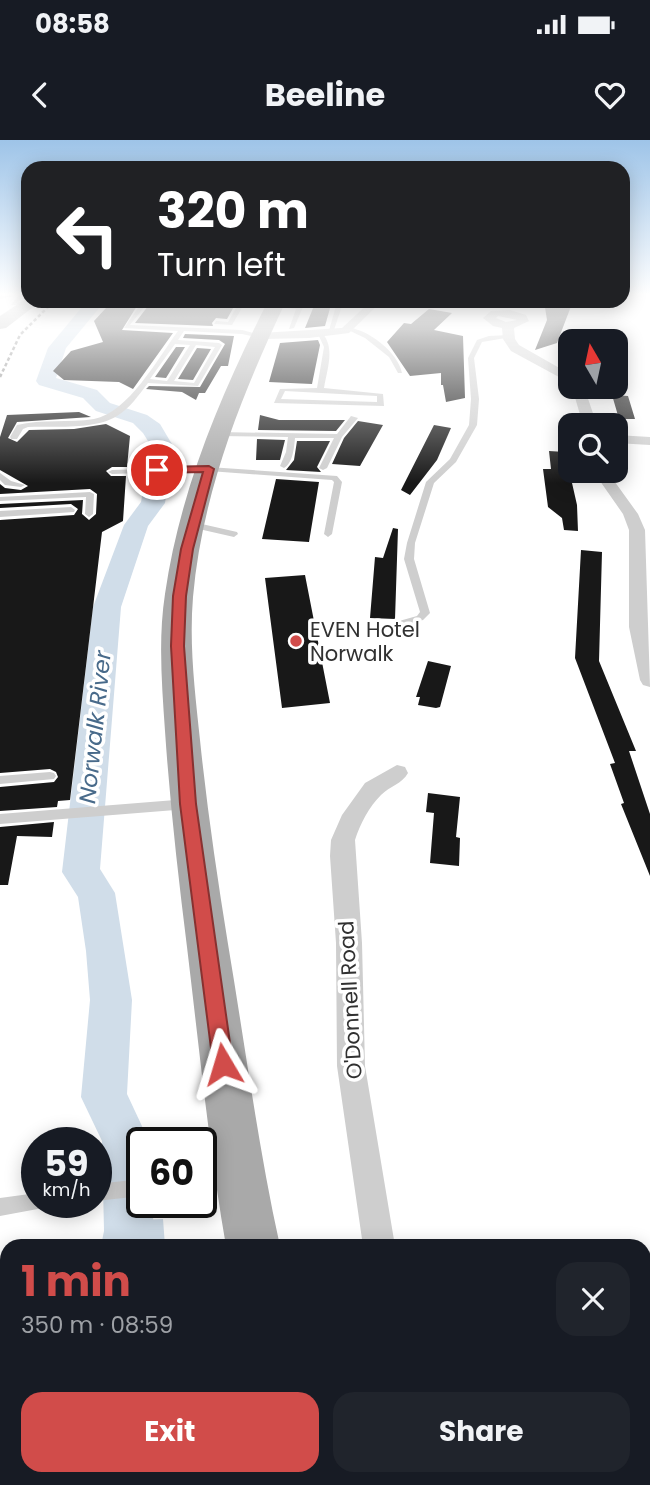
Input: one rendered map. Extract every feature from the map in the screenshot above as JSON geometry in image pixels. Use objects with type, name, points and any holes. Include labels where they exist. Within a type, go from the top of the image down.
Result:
[{"type":"main road","points":[[250,358],[236,387],[219,434],[193,525],[179,596],[177,625],[180,706],[169,806],[220,1178],[250,1239]]},
{"type":"street","points":[[533,358],[558,372]]},
{"type":"street","points":[[628,440],[650,441]]},
{"type":"street","points":[[607,483],[634,521],[638,533],[637,576],[642,649],[650,680]]},
{"type":"street","name":"O'Donnell Road","points":[[378,1239],[351,1066],[349,943],[342,856],[343,840],[355,813],[373,789],[397,773]]},
{"type":"lane","points":[[14,437],[20,427],[28,425],[97,420],[113,415],[132,400],[161,358]]},
{"type":"lane","points":[[169,383],[185,358]]},
{"type":"lane","points":[[142,384],[196,385],[212,358]]},
{"type":"lane","points":[[320,390],[325,358]]},
{"type":"lane","points":[[393,358],[400,372]]},
{"type":"lane","points":[[396,625],[420,618],[425,613],[409,559],[411,543],[430,482],[453,460],[473,425],[475,399],[471,358]]},
{"type":"lane","points":[[282,390],[320,390],[377,394],[381,395],[381,404],[277,401],[282,390]]},
{"type":"lane","points":[[323,468],[339,436],[354,418]]},
{"type":"lane","points":[[219,434],[339,436]]},
{"type":"lane","points":[[284,466],[290,452],[292,435]]},
{"type":"lane","points":[[112,472],[209,469],[334,478],[338,482],[328,534]]},
{"type":"lane","points":[[0,475],[20,485]]},
{"type":"lane","points":[[0,491],[10,482]]},
{"type":"lane","points":[[0,499],[90,494],[89,514]]},
{"type":"lane","points":[[0,514],[71,510]]},
{"type":"lane","points":[[193,525],[234,534]]},
{"type":"lane","points":[[0,780],[50,776]]},
{"type":"lane","points":[[0,819],[169,806]]},
{"type":"lane","points":[[0,1208],[21,1205]]},
{"type":"shaded area","points":[[163,1219],[164,1239],[112,1239],[117,1221]]},
{"type":"building","points":[[65,358],[155,358],[133,389],[119,382],[64,380],[53,371]]},
{"type":"building","points":[[168,358],[178,358],[166,378],[155,377]]},
{"type":"building","points":[[191,358],[206,358],[193,380],[178,379]]},
{"type":"building","points":[[217,358],[230,358],[228,366],[221,366],[205,393],[199,393],[196,400],[182,392],[146,389],[149,386],[200,387]]},
{"type":"building","points":[[276,358],[317,358],[312,384],[269,382]]},
{"type":"building","points":[[398,358],[464,358],[465,398],[446,402],[441,373],[410,376]]},
{"type":"building","points":[[628,396],[635,419],[628,419],[628,413],[617,413],[613,399],[628,399]]},
{"type":"building","points":[[79,412],[91,417],[17,422],[8,438],[17,442],[29,430],[74,429],[106,424],[130,436],[127,467],[112,467],[106,471],[111,476],[126,476],[123,521],[102,532],[70,800],[58,801],[57,807],[0,811],[0,787],[54,782],[58,777],[56,772],[50,769],[0,773],[0,520],[74,515],[78,509],[71,504],[0,508],[0,504],[83,500],[82,514],[89,520],[96,514],[97,494],[90,489],[0,494],[0,484],[5,488],[21,490],[28,486],[0,470],[0,437],[7,415]]},
{"type":"building","points":[[260,415],[279,420],[345,420],[336,431],[258,430]]},
{"type":"building","points":[[358,421],[383,425],[360,466],[332,464],[344,438]]},
{"type":"building","points":[[434,425],[451,428],[437,460],[410,495],[401,490]]},
{"type":"building","points":[[257,439],[285,440],[280,460],[256,460]]},
{"type":"building","points":[[297,441],[330,441],[317,467],[321,472],[286,470],[294,460]]},
{"type":"building","points":[[549,451],[558,452],[558,483],[572,483],[577,505],[578,531],[564,530],[562,518],[548,507],[543,469],[551,469]]},
{"type":"building","points":[[276,479],[319,482],[309,542],[262,539]]},
{"type":"building","points":[[393,528],[398,529],[395,619],[370,618],[375,557],[383,558]]},
{"type":"building","points":[[581,550],[602,552],[599,661],[636,751],[629,751],[650,814],[650,876],[621,804],[624,803],[610,764],[615,763],[575,658]]},
{"type":"building","name":"EVEN Hotel Norwalk","points":[[305,575],[330,703],[282,708],[265,578]]},
{"type":"building","points":[[428,661],[451,666],[440,707],[436,708],[418,705],[420,697],[416,697]]},
{"type":"building","points":[[428,793],[460,797],[456,837],[460,838],[459,866],[430,863],[434,813],[426,812]]},
{"type":"building","points":[[54,822],[52,837],[17,836],[8,885],[0,885],[0,827]]},
{"type":"waterway","name":"Norwalk River","points":[[52,358],[46,381],[90,394],[103,407],[140,419],[152,429],[162,446],[153,503],[136,525],[107,607],[81,872],[96,893],[106,951],[111,1000],[104,1097],[125,1139],[127,1239]]},
{"type":"railway","points":[[0,377],[9,358]]},
{"type":"place","name":"EVEN Hotel Norwalk","points":[[296,641]]},
{"type":"route","points":[[157,470],[209,469],[187,549],[179,596],[177,646],[188,804],[223,1064]]}]
